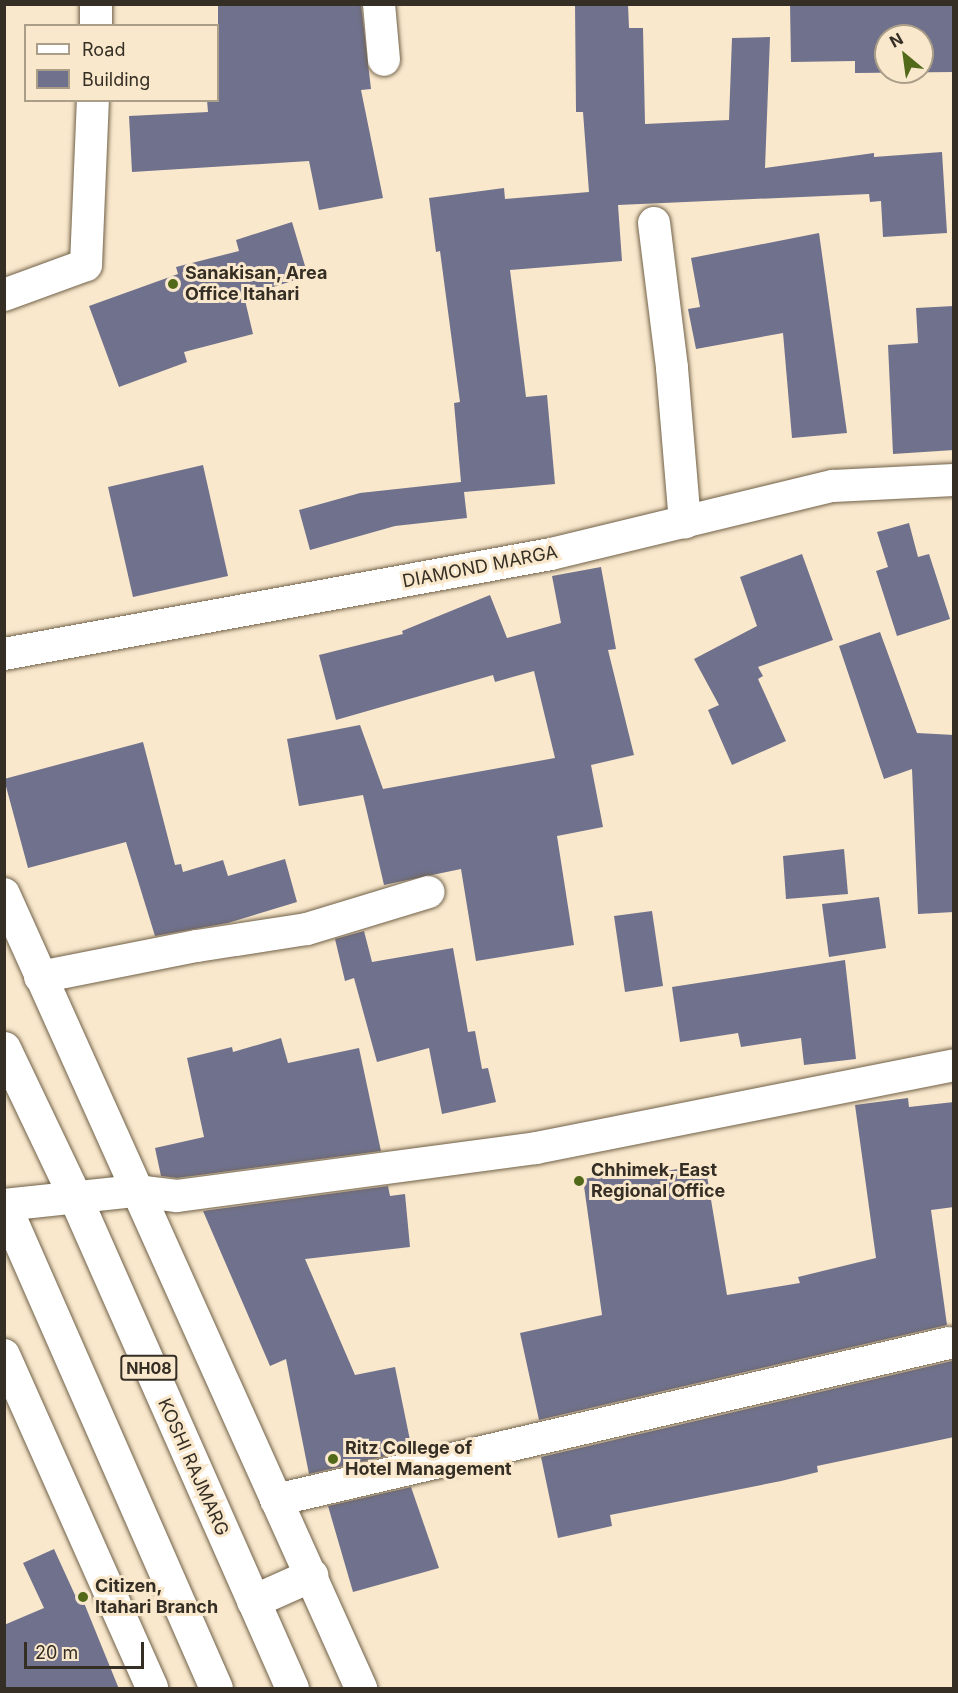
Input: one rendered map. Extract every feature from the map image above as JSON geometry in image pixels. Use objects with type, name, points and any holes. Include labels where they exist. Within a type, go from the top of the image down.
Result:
[{"type":"main road","name":"KOSHI RAJMARG","points":[[4,1048],[74,1195],[292,1689]]},
{"type":"main road","points":[[5,1205],[216,1689]]},
{"type":"main road","points":[[253,1601],[311,1575]]},
{"type":"street","points":[[96,4],[96,24]]},
{"type":"street","points":[[379,4],[384,60]]},
{"type":"street","points":[[4,296],[86,265],[93,102]]},
{"type":"street","points":[[654,223],[672,368],[685,522]]},
{"type":"street","name":"DIAMOND MARGA","points":[[4,654],[551,554],[833,486],[954,480]]},
{"type":"street","points":[[40,977],[196,946],[307,929],[429,892]]},
{"type":"street","points":[[4,894],[361,1689]]},
{"type":"street","points":[[5,1205],[74,1195],[136,1191],[177,1196],[536,1148],[954,1065]]},
{"type":"street","points":[[276,1500],[949,1343]]},
{"type":"street","points":[[4,1355],[152,1689]]},
{"type":"building","points":[[218,4],[361,4],[371,89],[361,90],[383,198],[319,210],[309,161],[132,172],[129,116],[208,112],[207,102],[219,102]]},
{"type":"building","points":[[575,4],[628,4],[629,28],[643,28],[645,124],[729,120],[732,38],[770,37],[765,168],[874,153],[874,157],[942,152],[947,233],[883,237],[881,201],[870,202],[869,194],[618,205],[622,261],[510,270],[526,397],[547,395],[555,484],[464,492],[467,518],[395,526],[310,550],[299,510],[360,493],[461,482],[454,403],[460,402],[440,251],[436,252],[429,198],[504,188],[505,199],[589,192],[583,112],[576,112]]},
{"type":"building","points":[[790,4],[954,4],[954,72],[934,72],[934,24],[874,24],[874,73],[855,73],[855,61],[791,62]]},
{"type":"building","points":[[292,222],[308,276],[244,296],[253,334],[184,352],[187,362],[119,387],[89,306],[178,274],[176,267],[239,251],[236,240]]},
{"type":"building","points":[[819,233],[847,433],[792,438],[783,333],[696,349],[688,309],[700,307],[691,258]]},
{"type":"building","points":[[954,306],[954,450],[893,454],[888,345],[918,343],[916,308]]},
{"type":"building","points":[[203,465],[228,576],[133,597],[108,487]]},
{"type":"building","points":[[909,523],[918,557],[929,554],[950,619],[897,636],[876,571],[888,567],[877,532]]},
{"type":"building","points":[[802,554],[833,640],[758,667],[763,676],[758,679],[786,741],[732,765],[708,710],[719,705],[694,659],[757,626],[740,577]]},
{"type":"building","points":[[601,567],[616,649],[608,650],[634,755],[591,765],[603,827],[557,836],[574,945],[476,961],[461,869],[384,885],[363,795],[299,806],[287,739],[360,725],[383,789],[555,758],[534,671],[495,682],[493,675],[336,720],[319,655],[403,634],[402,631],[490,595],[507,638],[561,623],[552,576]]},
{"type":"building","points":[[880,632],[917,733],[954,735],[954,912],[918,914],[912,769],[884,779],[839,646]]},
{"type":"building","points":[[143,742],[175,865],[181,864],[183,872],[223,860],[228,876],[285,859],[297,902],[228,923],[155,936],[126,842],[28,868],[4,779]]},
{"type":"building","points":[[844,849],[848,894],[786,899],[783,856]]},
{"type":"building","points":[[879,897],[886,948],[829,957],[822,904]]},
{"type":"building","points":[[652,911],[663,986],[625,992],[614,916]]},
{"type":"building","points":[[364,931],[372,962],[453,948],[468,1032],[475,1031],[482,1069],[488,1068],[496,1102],[442,1114],[429,1048],[377,1062],[354,978],[345,981],[335,939]]},
{"type":"building","points":[[845,960],[856,1059],[804,1065],[801,1038],[741,1047],[738,1033],[680,1042],[672,987]]},
{"type":"building","points":[[281,1038],[288,1063],[359,1048],[381,1151],[177,1178],[161,1176],[155,1148],[204,1137],[187,1058],[232,1047],[233,1052]]},
{"type":"building","points":[[908,1098],[909,1107],[954,1102],[954,1207],[931,1210],[947,1325],[539,1420],[520,1333],[602,1315],[583,1179],[643,1170],[644,1175],[705,1164],[727,1295],[800,1283],[798,1277],[876,1258],[855,1105]]},
{"type":"building","points":[[388,1186],[390,1196],[405,1194],[410,1247],[305,1259],[355,1375],[395,1367],[412,1450],[309,1474],[286,1359],[270,1366],[203,1211]]},
{"type":"building","points":[[952,1361],[954,1437],[817,1466],[818,1472],[781,1481],[610,1515],[612,1526],[558,1538],[541,1457]]},
{"type":"building","points":[[411,1487],[439,1568],[353,1592],[328,1506]]},
{"type":"building","points":[[54,1549],[75,1595],[80,1593],[119,1689],[4,1689],[4,1625],[44,1608],[23,1563]]},
{"type":"place","name":"Sanakisan, Area Office Itahari","points":[[173,284]]},
{"type":"place","name":"Chhimek, East Regional Office","points":[[579,1181]]},
{"type":"place","name":"Ritz College of Hotel Management","points":[[333,1459]]},
{"type":"place","name":"Citizen, Itahari Branch","points":[[83,1597]]}]
